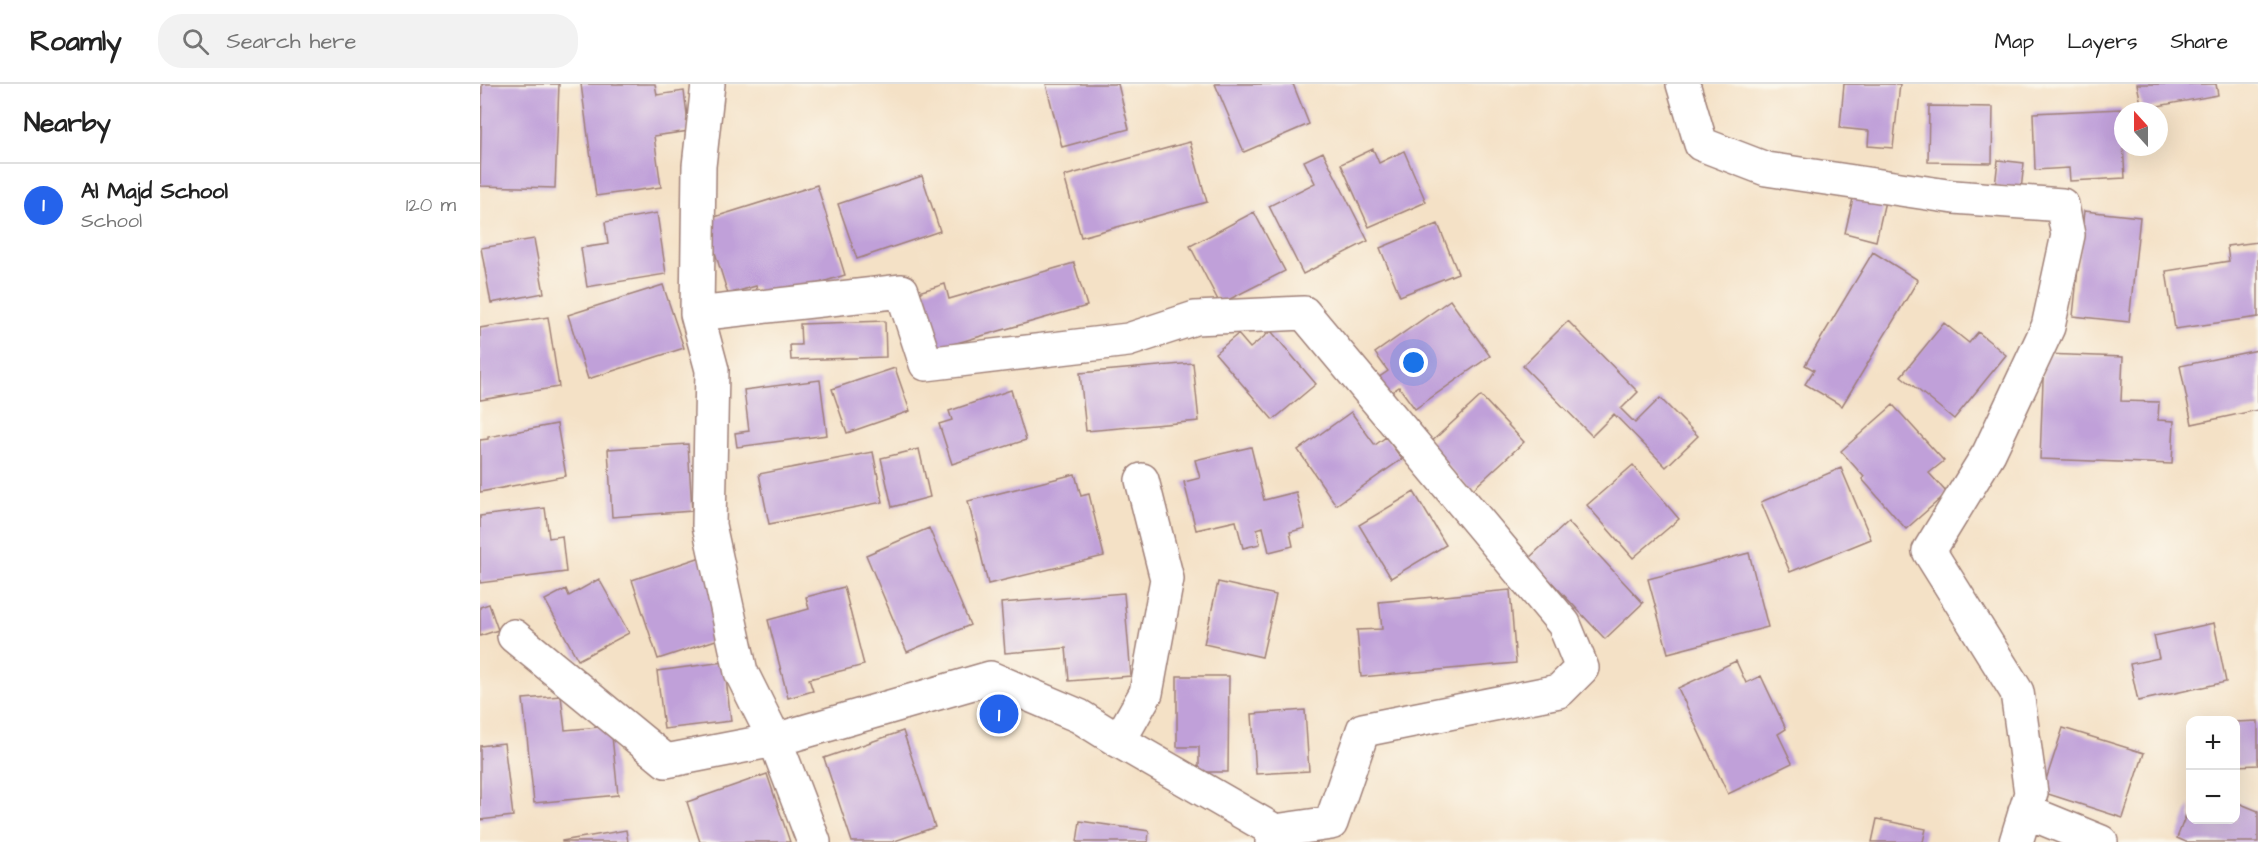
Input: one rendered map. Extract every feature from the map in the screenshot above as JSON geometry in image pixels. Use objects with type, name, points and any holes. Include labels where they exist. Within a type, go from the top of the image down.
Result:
[{"type":"street","points":[[708,84],[699,166],[697,314],[712,370],[709,525],[741,672],[775,740],[814,842]]},
{"type":"street","points":[[1683,84],[1701,144],[1766,169],[1954,197],[2062,206],[2068,235],[2048,327],[1989,453],[1929,551],[2017,692],[2031,793],[2016,842]]},
{"type":"street","points":[[514,636],[666,761],[775,740],[990,678],[1079,716],[1273,836],[1331,823],[1363,730],[1559,691],[1582,669],[1563,624],[1304,313],[1196,318],[1128,340],[926,364],[902,291],[697,314]]},
{"type":"street","points":[[1119,741],[1146,693],[1167,579],[1142,480]]},
{"type":"street","points":[[2025,811],[2101,842]]},
{"type":"building","points":[[482,84],[559,84],[555,188],[480,186]]},
{"type":"building","points":[[581,84],[655,84],[657,95],[684,91],[689,131],[654,136],[661,187],[596,196]]},
{"type":"building","points":[[1046,84],[1118,84],[1129,129],[1062,147]]},
{"type":"building","points":[[1215,84],[1293,84],[1309,124],[1244,152]]},
{"type":"building","points":[[1844,84],[1900,84],[1893,148],[1868,146],[1869,131],[1840,128]]},
{"type":"building","points":[[2137,84],[2216,84],[2218,95],[2168,104],[2168,102],[2141,102]]},
{"type":"building","points":[[1929,106],[1993,107],[1992,163],[1928,162]]},
{"type":"building","points":[[2114,109],[2114,156],[2124,156],[2125,178],[2070,181],[2069,168],[2035,170],[2033,113]]},
{"type":"building","points":[[1190,142],[1207,202],[1081,237],[1064,176]]},
{"type":"building","points":[[1373,149],[1379,163],[1404,151],[1426,202],[1369,227],[1341,164]]},
{"type":"building","points":[[1323,152],[1368,241],[1303,274],[1269,206],[1315,183],[1304,161]]},
{"type":"building","points":[[1998,160],[2024,163],[2021,190],[1995,187]]},
{"type":"building","points":[[922,176],[940,231],[857,259],[838,204]]},
{"type":"building","points":[[817,185],[845,275],[761,301],[756,286],[728,294],[705,220]]},
{"type":"building","points":[[1854,194],[1885,201],[1876,241],[1845,233]]},
{"type":"building","points":[[2084,211],[2140,217],[2129,322],[2073,316]]},
{"type":"building","points":[[1254,212],[1285,271],[1220,304],[1190,246]]},
{"type":"building","points":[[657,213],[666,274],[587,287],[581,248],[608,244],[605,222]]},
{"type":"building","points":[[1438,224],[1458,273],[1400,296],[1380,248]]},
{"type":"building","points":[[534,239],[544,293],[491,303],[481,248]]},
{"type":"building","points":[[2258,242],[2258,317],[2175,329],[2166,271],[2229,261],[2227,246]]},
{"type":"building","points":[[1873,252],[1918,280],[1842,406],[1805,384],[1814,370],[1805,365]]},
{"type":"building","points":[[1074,263],[1087,306],[932,350],[915,293],[945,284],[949,299]]},
{"type":"building","points":[[663,285],[684,348],[588,379],[568,315]]},
{"type":"building","points":[[1450,300],[1490,356],[1415,409],[1399,387],[1383,398],[1372,382],[1388,371],[1375,353]]},
{"type":"building","points":[[548,317],[559,387],[480,400],[480,328]]},
{"type":"building","points":[[885,321],[886,357],[791,360],[790,345],[801,345],[800,324]]},
{"type":"building","points":[[1568,321],[1638,392],[1621,409],[1635,423],[1660,398],[1698,436],[1666,467],[1614,414],[1592,436],[1523,366]]},
{"type":"building","points":[[1944,323],[1969,343],[1978,332],[2006,355],[1954,419],[1901,376]]},
{"type":"building","points":[[1271,331],[1316,384],[1273,420],[1215,353],[1238,334],[1250,348]]},
{"type":"building","points":[[2258,350],[2258,410],[2192,424],[2180,366]]},
{"type":"building","points":[[2044,354],[2123,357],[2121,401],[2159,402],[2158,420],[2174,421],[2172,464],[2040,459]]},
{"type":"building","points":[[1193,363],[1199,421],[1086,431],[1080,373]]},
{"type":"building","points":[[895,368],[910,411],[847,433],[832,389]]},
{"type":"building","points":[[820,380],[827,435],[737,447],[735,433],[749,431],[744,390]]},
{"type":"building","points":[[1011,390],[1026,440],[952,464],[939,424],[952,420],[949,411]]},
{"type":"building","points":[[1481,396],[1524,442],[1471,491],[1428,445]]},
{"type":"building","points":[[1893,405],[1944,461],[1929,473],[1947,493],[1906,529],[1841,451]]},
{"type":"building","points":[[1351,412],[1375,445],[1386,437],[1402,459],[1336,505],[1298,450]]},
{"type":"building","points":[[557,424],[566,476],[480,492],[480,440]]},
{"type":"building","points":[[688,444],[692,511],[612,517],[608,449]]},
{"type":"building","points":[[1251,447],[1264,500],[1296,492],[1305,528],[1290,532],[1293,546],[1269,552],[1263,527],[1257,529],[1260,544],[1243,548],[1236,521],[1196,530],[1184,482],[1200,478],[1195,460]]},
{"type":"building","points":[[919,449],[930,497],[892,507],[881,458]]},
{"type":"building","points":[[873,452],[883,502],[769,524],[759,474]]},
{"type":"building","points":[[1633,465],[1679,519],[1633,558],[1587,505]]},
{"type":"building","points":[[1841,468],[1871,539],[1790,572],[1761,502]]},
{"type":"building","points":[[1075,474],[1081,496],[1089,494],[1104,556],[988,584],[968,501]]},
{"type":"building","points":[[1414,492],[1446,545],[1391,578],[1359,525]]},
{"type":"building","points":[[545,508],[549,538],[562,536],[566,572],[480,583],[480,516]]},
{"type":"building","points":[[1568,522],[1643,603],[1605,639],[1529,558]]},
{"type":"building","points":[[929,528],[970,625],[907,652],[866,555]]},
{"type":"building","points":[[1749,553],[1768,627],[1668,653],[1648,579]]},
{"type":"building","points":[[704,556],[731,635],[658,659],[632,580]]},
{"type":"building","points":[[599,579],[629,633],[578,660],[545,600],[566,589],[569,596]]},
{"type":"building","points":[[1218,582],[1276,595],[1262,657],[1204,644]]},
{"type":"building","points":[[844,587],[864,665],[809,679],[813,691],[788,698],[768,620],[809,609],[806,597]]},
{"type":"building","points":[[1510,590],[1516,663],[1361,677],[1357,630],[1382,629],[1379,602]]},
{"type":"building","points":[[1124,593],[1131,676],[1069,681],[1066,648],[1005,653],[1001,603]]},
{"type":"building","points":[[489,604],[498,630],[480,636],[480,607]]},
{"type":"building","points":[[2214,623],[2226,682],[2138,701],[2130,664],[2159,658],[2154,636]]},
{"type":"building","points":[[1736,661],[1746,683],[1761,676],[1786,729],[1778,734],[1792,763],[1728,794],[1678,688]]},
{"type":"building","points":[[724,662],[731,721],[664,729],[657,671]]},
{"type":"building","points":[[1177,676],[1229,676],[1228,772],[1199,772],[1199,747],[1177,747]]},
{"type":"building","points":[[561,696],[565,730],[611,726],[618,795],[534,803],[523,699]]},
{"type":"building","points":[[1305,710],[1309,771],[1256,774],[1252,714]]},
{"type":"building","points":[[2258,721],[2258,765],[2240,766],[2240,722]]},
{"type":"building","points":[[2063,728],[2144,753],[2123,818],[2042,792]]},
{"type":"building","points":[[903,731],[935,827],[892,842],[852,842],[824,758]]},
{"type":"building","points":[[504,743],[513,816],[480,820],[480,746]]},
{"type":"building","points":[[767,774],[790,842],[700,842],[687,802]]},
{"type":"building","points":[[2240,804],[2258,811],[2258,842],[2186,842],[2177,838],[2186,814],[2186,824],[2240,824]]},
{"type":"building","points":[[1877,819],[1926,829],[1923,842],[1872,842]]},
{"type":"building","points":[[1080,821],[1149,831],[1148,842],[1077,842]]},
{"type":"building","points":[[626,830],[628,842],[562,842],[562,841]]},
{"type":"place","name":"Al Majd School","points":[[999,714]]}]
